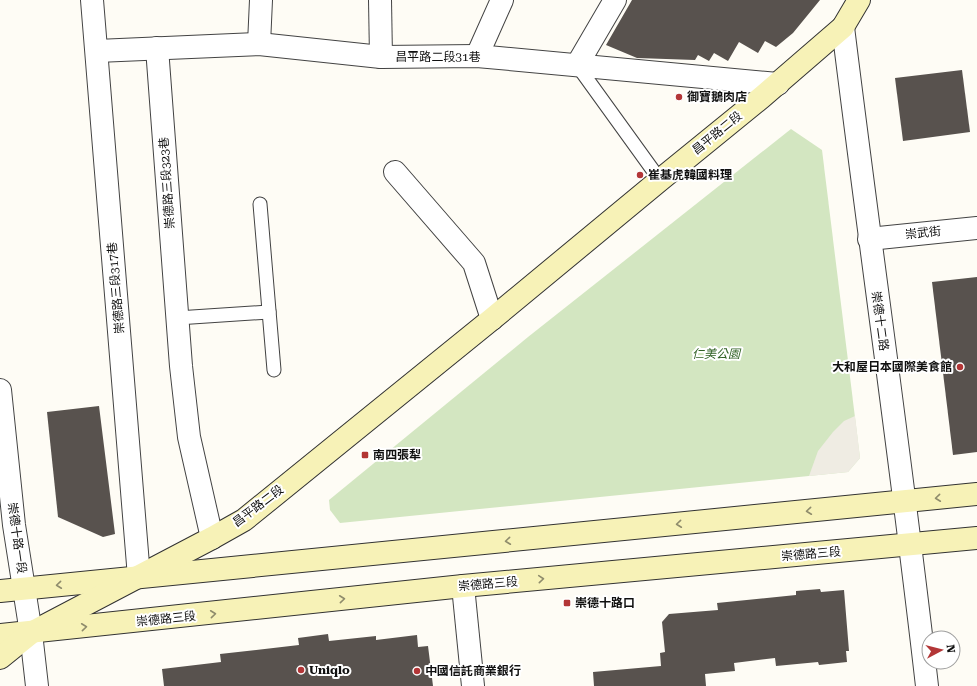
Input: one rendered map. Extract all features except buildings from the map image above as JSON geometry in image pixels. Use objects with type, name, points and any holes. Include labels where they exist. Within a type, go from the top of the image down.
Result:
[{"type":"main road","name":"昌平路二段","points":[[0,658],[31,633],[244,520],[778,84],[843,27],[859,0]]},
{"type":"main road","points":[[0,591],[977,494]]},
{"type":"main road","name":"崇德路三段","points":[[0,635],[31,633],[463,586],[977,538]]},
{"type":"street","name":"崇德路三段317巷","points":[[92,0],[139,577]]},
{"type":"street","points":[[259,44],[261,0]]},
{"type":"street","points":[[380,0],[381,57]]},
{"type":"street","points":[[477,56],[502,0]]},
{"type":"street","points":[[577,65],[616,0]]},
{"type":"street","name":"崇德十二路","points":[[843,27],[869,239],[911,544],[928,686]]},
{"type":"street","name":"昌平路二段31巷","points":[[97,50],[259,44],[381,57],[477,56],[778,84]]},
{"type":"street","name":"崇德路三段323巷","points":[[157,48],[177,318],[189,437],[212,538]]},
{"type":"street","points":[[395,172],[474,263],[492,319]]},
{"type":"street","name":"崇武街","points":[[869,239],[977,228]]},
{"type":"street","name":"崇德十路一段","points":[[0,390],[14,525],[31,633],[37,686]]},
{"type":"street","points":[[463,586],[473,686]]},
{"type":"lane","points":[[577,65],[660,180]]},
{"type":"lane","points":[[260,204],[274,370]]},
{"type":"lane","points":[[177,318],[269,312]]},
{"type":"green space","name":"仁美公園","points":[[791,129],[822,150],[860,458],[848,472],[340,523],[330,510],[329,500],[528,337]]},
{"type":"shaded area","points":[[855,416],[860,458],[848,472],[809,476],[818,451],[844,421]]},
{"type":"place","name":"御寶鵝肉店","points":[[679,97]]},
{"type":"place","name":"崔基虎韓國料理","points":[[640,175]]},
{"type":"place","name":"大和屋日本國際美食館","points":[[960,367]]},
{"type":"place","name":"南四張犁","points":[[365,455]]},
{"type":"place","name":"崇德十路口","points":[[567,603]]},
{"type":"place","name":"Uniqlo","points":[[301,670]]},
{"type":"place","name":"中國信託商業銀行","points":[[417,671]]}]
